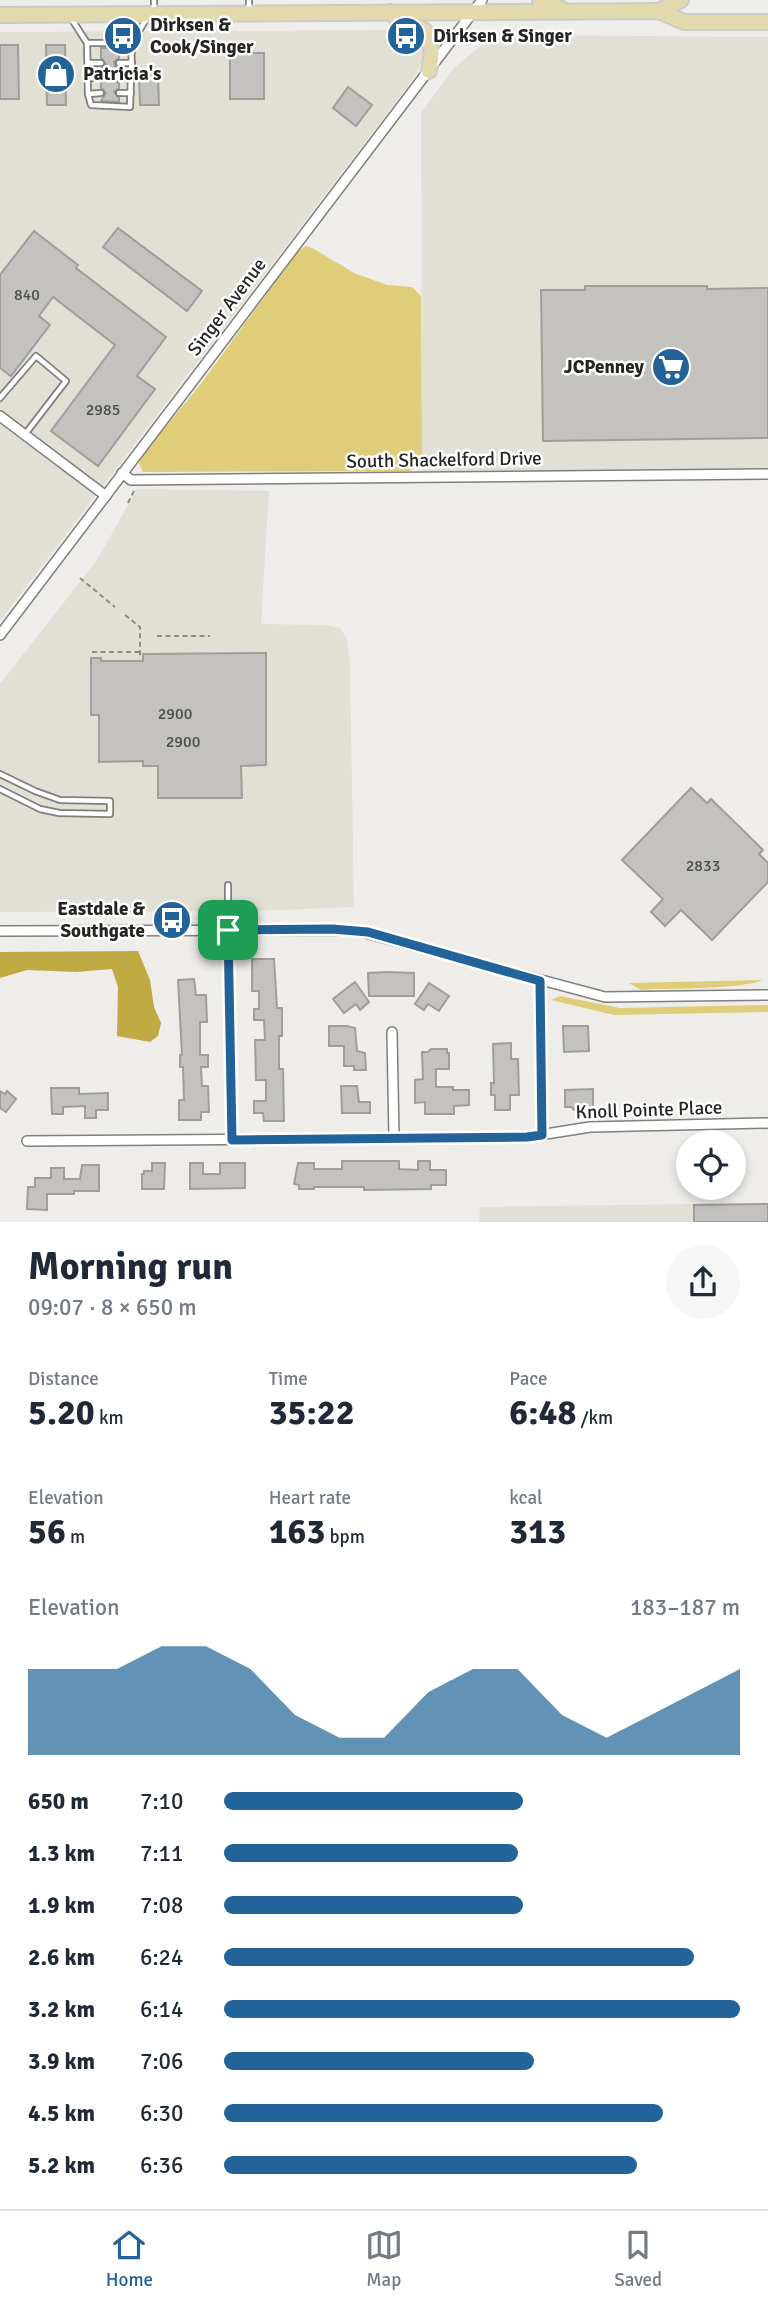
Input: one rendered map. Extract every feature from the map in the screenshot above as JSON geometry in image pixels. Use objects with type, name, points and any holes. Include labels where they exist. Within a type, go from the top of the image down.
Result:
[{"type":"main road","points":[[540,0],[569,13]]},
{"type":"main road","points":[[659,11],[681,0]]},
{"type":"main road","points":[[0,15],[69,15],[153,9],[249,7],[477,6],[569,13],[659,11],[684,22],[768,22]]},
{"type":"main road","points":[[388,8],[404,25],[415,25],[429,35],[433,49],[429,71]]},
{"type":"street","name":"Singer Avenue","points":[[0,635],[477,6]]},
{"type":"street","points":[[0,416],[106,496]]},
{"type":"street","name":"South Shackelford Drive","points":[[122,473],[131,480],[768,474]]},
{"type":"street","points":[[0,931],[332,929],[368,932],[605,997],[768,995]]},
{"type":"street","points":[[228,930],[232,1140]]},
{"type":"street","points":[[540,981],[542,1135]]},
{"type":"street","points":[[392,1032],[394,1138]]},
{"type":"street","name":"Knoll Pointe Place","points":[[27,1141],[527,1137],[598,1126],[768,1123]]},
{"type":"lane","points":[[69,15],[87,43],[88,94],[91,105],[130,107],[132,43],[153,9]]},
{"type":"lane","points":[[87,43],[132,43]]},
{"type":"lane","points":[[88,63],[101,63]]},
{"type":"lane","points":[[119,63],[132,63]]},
{"type":"lane","points":[[88,78],[101,78]]},
{"type":"lane","points":[[119,78],[131,78]]},
{"type":"lane","points":[[88,94],[101,93]]},
{"type":"lane","points":[[119,93],[131,93]]},
{"type":"lane","points":[[0,398],[36,356],[66,381],[25,434]]},
{"type":"lane","points":[[0,774],[35,792],[60,800],[110,801],[110,814],[59,813],[40,809],[0,789]]},
{"type":"lane","points":[[228,885],[228,930]]},
{"type":"path","points":[[128,503],[136,488]]},
{"type":"path","points":[[80,579],[115,607]]},
{"type":"path","points":[[125,615],[140,627],[140,659]]},
{"type":"path","points":[[157,636],[210,635]]},
{"type":"path","points":[[140,636],[145,636]]},
{"type":"path","points":[[92,652],[140,652]]},
{"type":"shaded area","points":[[412,30],[424,37],[426,57],[408,86],[0,621],[0,32]]},
{"type":"shaded area","points":[[514,35],[768,37],[768,468],[422,473],[421,113],[454,68],[484,43]]},
{"type":"shaded area","points":[[306,246],[354,273],[387,285],[412,287],[421,296],[422,455],[419,465],[409,471],[143,472],[139,463],[144,453],[200,385],[298,251]]},
{"type":"shaded area","points":[[137,489],[269,491],[261,624],[325,625],[340,628],[347,639],[350,665],[354,907],[252,911],[0,912],[0,684],[97,560]]},
{"type":"shaded area","points":[[138,951],[150,980],[154,1007],[161,1023],[158,1036],[150,1042],[117,1036],[118,987],[112,969],[76,972],[27,970],[0,978],[0,952]]},
{"type":"shaded area","points":[[762,980],[728,986],[641,990],[629,983]]},
{"type":"shaded area","points":[[560,996],[620,1008],[768,1005],[768,1012],[614,1015],[551,1000]]},
{"type":"shaded area","points":[[768,1203],[768,1222],[479,1222],[480,1207]]},
{"type":"building","points":[[0,45],[18,45],[19,99],[0,99]]},
{"type":"building","points":[[46,45],[65,45],[66,105],[47,105]]},
{"type":"building","points":[[101,48],[119,48],[119,58],[114,62],[119,73],[114,77],[119,88],[114,92],[119,102],[101,101],[106,93],[101,88],[101,83],[106,79],[101,68],[106,64],[101,58]]},
{"type":"building","points":[[230,53],[264,53],[264,99],[230,99]]},
{"type":"building","points":[[139,74],[158,74],[159,105],[140,105]]},
{"type":"building","points":[[348,87],[372,105],[356,126],[333,108]]},
{"type":"building","points":[[118,228],[202,291],[187,311],[103,247]]},
{"type":"building","points":[[34,231],[78,265],[76,268],[166,337],[137,376],[155,389],[98,466],[51,431],[115,345],[53,297],[39,316],[50,325],[11,376],[0,368],[0,275]]},
{"type":"building","points":[[585,286],[768,288],[768,438],[543,441],[541,290],[585,290]]},
{"type":"building","points":[[266,653],[266,765],[241,766],[242,798],[158,798],[158,766],[143,766],[143,761],[99,762],[99,715],[91,715],[91,658],[101,658],[101,661],[143,661],[143,654]]},
{"type":"building","points":[[691,788],[707,803],[711,799],[763,850],[759,854],[768,863],[768,882],[712,940],[681,910],[665,926],[651,912],[663,899],[622,860]]},
{"type":"building","points":[[252,959],[274,959],[277,1008],[282,1008],[279,1069],[283,1069],[284,1121],[264,1121],[263,1113],[254,1113],[254,1101],[266,1101],[266,1080],[256,1080],[255,1040],[265,1040],[264,1020],[254,1020],[254,1009],[259,1009],[259,991],[252,991]]},
{"type":"building","points":[[368,973],[414,973],[414,996],[369,996]]},
{"type":"building","points":[[194,979],[196,995],[206,995],[207,1022],[200,1022],[200,1055],[208,1055],[208,1067],[201,1067],[202,1086],[208,1086],[209,1112],[201,1112],[201,1120],[179,1120],[179,1100],[184,1100],[183,1067],[180,1067],[182,1055],[178,980]]},
{"type":"building","points":[[355,982],[369,1002],[360,1010],[356,1004],[344,1013],[333,999]]},
{"type":"building","points":[[429,983],[449,996],[439,1011],[428,1004],[424,1010],[415,1004]]},
{"type":"building","points":[[329,1026],[355,1028],[357,1051],[365,1053],[366,1070],[354,1070],[354,1066],[344,1066],[344,1046],[329,1046]]},
{"type":"building","points":[[563,1026],[588,1026],[589,1051],[564,1052]]},
{"type":"building","points":[[511,1043],[511,1059],[518,1059],[519,1095],[510,1095],[510,1110],[495,1110],[495,1095],[491,1095],[491,1083],[494,1083],[493,1044]]},
{"type":"building","points":[[447,1049],[449,1053],[449,1069],[436,1069],[436,1087],[469,1090],[469,1105],[454,1106],[454,1114],[425,1114],[425,1102],[415,1103],[415,1080],[423,1079],[422,1052]]},
{"type":"building","points":[[341,1086],[357,1086],[359,1102],[370,1102],[370,1113],[342,1113]]},
{"type":"building","points":[[51,1088],[79,1088],[79,1094],[108,1093],[108,1110],[96,1110],[96,1118],[85,1118],[85,1106],[63,1107],[63,1114],[52,1114]]},
{"type":"building","points":[[593,1089],[593,1110],[565,1107],[565,1090]]},
{"type":"building","points":[[0,1091],[5,1094],[7,1091],[16,1099],[6,1112],[0,1108]]},
{"type":"building","points":[[342,1161],[399,1161],[399,1169],[418,1170],[418,1161],[430,1161],[430,1170],[446,1170],[446,1185],[431,1185],[431,1189],[364,1190],[364,1187],[299,1189],[299,1185],[294,1184],[298,1163],[314,1163],[314,1169],[342,1169]]},
{"type":"building","points":[[152,1163],[165,1163],[164,1189],[142,1189],[142,1174],[144,1171],[152,1171]]},
{"type":"building","points":[[190,1163],[203,1163],[203,1174],[220,1174],[220,1163],[245,1163],[245,1188],[190,1189]]},
{"type":"building","points":[[82,1165],[99,1165],[99,1191],[47,1194],[47,1210],[27,1209],[28,1187],[35,1187],[35,1178],[51,1178],[51,1168],[64,1168],[64,1179],[80,1179]]},
{"type":"building","points":[[768,1204],[768,1222],[694,1222],[694,1205]]},
{"type":"place","name":"Dirksen & Cook/Singer","points":[[123,36]]},
{"type":"place","name":"Dirksen & Singer","points":[[406,36]]},
{"type":"place","name":"Patricia's","points":[[56,74]]},
{"type":"place","name":"JCPenney","points":[[671,367]]},
{"type":"place","name":"Eastdale & Southgate","points":[[172,920]]},
{"type":"route","points":[[332,929],[368,932],[540,981],[542,1135],[232,1140],[228,930],[332,929]]}]
